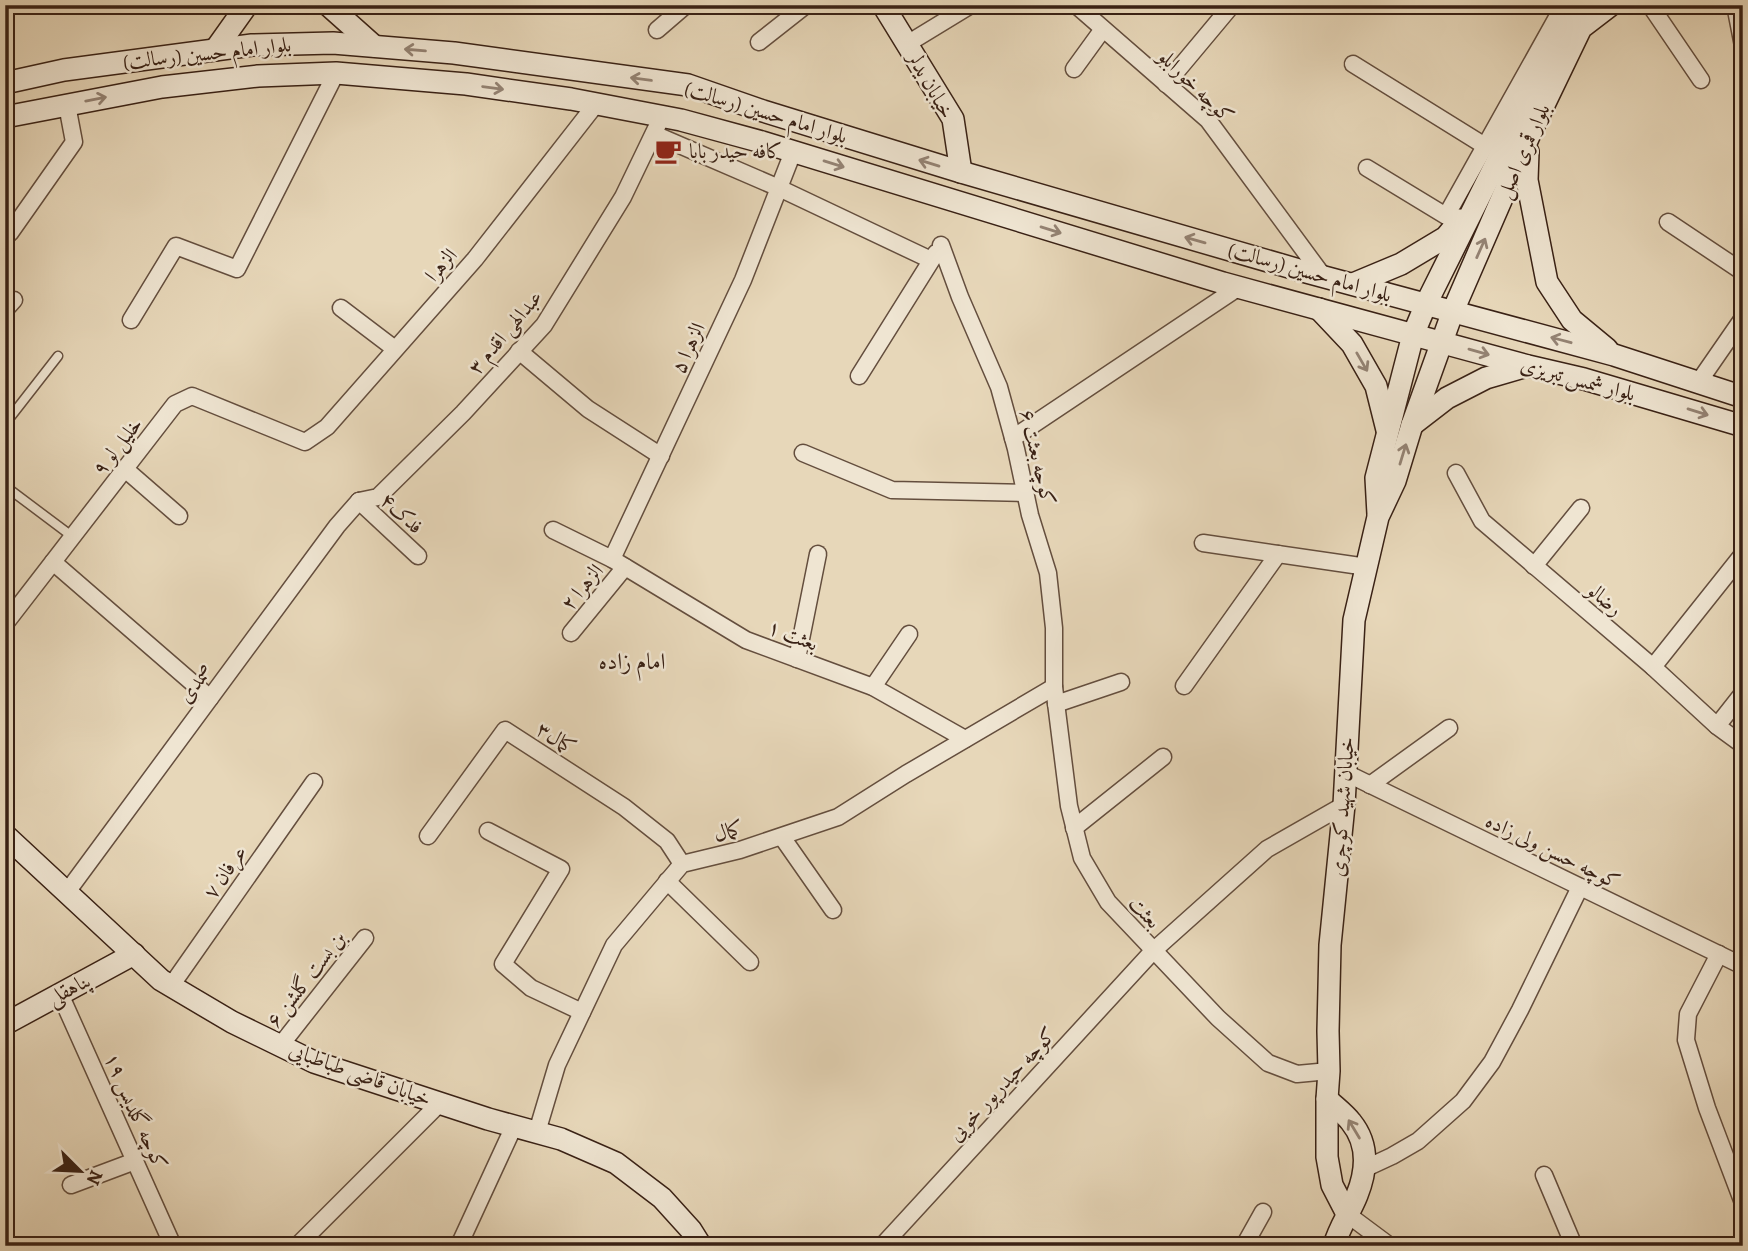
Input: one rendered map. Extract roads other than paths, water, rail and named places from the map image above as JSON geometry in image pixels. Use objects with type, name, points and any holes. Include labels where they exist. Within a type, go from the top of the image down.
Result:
[{"type":"main road","points":[[215,50],[247,5]]},
{"type":"main road","points":[[328,5],[374,46]]},
{"type":"main road","name":"خیابان یدلر","points":[[883,5],[953,120],[961,173]]},
{"type":"main road","name":"بلوار قمری اصل","points":[[1426,304],[1575,5]]},
{"type":"main road","name":"بلوار قمری اصل","points":[[1453,311],[1529,136],[1581,28],[1611,5]]},
{"type":"main road","name":"بلوار امام حسین (رسالت)","points":[[5,83],[64,70],[252,45],[333,43],[454,53],[688,85],[961,173],[1426,304]]},
{"type":"main road","name":"بلوار امام حسین (رسالت)","points":[[5,117],[162,87],[258,76],[336,73],[466,84],[596,104],[658,125],[695,124],[1239,287],[1413,335]]},
{"type":"main road","points":[[1529,136],[1527,180],[1547,282],[1572,320],[1614,355]]},
{"type":"main road","points":[[1353,284],[1401,264],[1446,237],[1479,197]]},
{"type":"main road","name":"بلوار شمس تبریزی","points":[[1426,304],[1614,355],[1743,397]]},
{"type":"main road","name":"خیابان شهید کوچری","points":[[1378,517],[1376,478],[1413,335],[1426,304]]},
{"type":"main road","points":[[1319,309],[1352,344],[1376,386],[1388,433]]},
{"type":"main road","name":"خیابان شهید کوچری","points":[[1348,1214],[1332,1185],[1327,1157],[1326,1099],[1329,1071],[1330,945],[1344,805],[1354,620],[1378,517],[1395,481],[1453,311]]},
{"type":"main road","name":"بلوار شمس تبریزی","points":[[1413,335],[1584,379],[1743,426]]},
{"type":"main road","points":[[1412,425],[1447,398],[1486,378],[1528,366]]},
{"type":"main road","name":"خیابان قاضی طباطبایی","points":[[5,835],[171,986],[232,1022],[314,1062],[561,1139],[616,1163],[662,1198],[691,1230],[701,1246]]},
{"type":"main road","name":"پناهقلی","points":[[5,1024],[134,954]]},
{"type":"main road","points":[[1326,1099],[1351,1122],[1362,1141],[1366,1155],[1357,1194],[1338,1231],[1334,1246]]},
{"type":"street","points":[[759,42],[806,5]]},
{"type":"street","points":[[907,44],[971,5]]},
{"type":"street","name":"کوچه خورابلو","points":[[1076,5],[1208,120],[1323,276]]},
{"type":"street","points":[[1166,84],[1232,5]]},
{"type":"street","points":[[1367,167],[1446,216],[1564,5]]},
{"type":"street","points":[[1650,5],[1701,80]]},
{"type":"street","points":[[1735,5],[1743,46]]},
{"type":"street","points":[[657,30],[680,7]]},
{"type":"street","points":[[1074,69],[1103,29]]},
{"type":"street","points":[[1353,64],[1485,146]]},
{"type":"street","points":[[131,320],[176,246],[237,269],[336,73]]},
{"type":"street","name":"الزهرا","points":[[305,442],[327,427],[475,259],[596,104]]},
{"type":"street","points":[[10,233],[74,142],[67,105]]},
{"type":"street","points":[[658,125],[779,188],[931,260],[859,376]]},
{"type":"street","name":"عبدالهی اقدم ۳","points":[[359,501],[378,497],[463,413],[544,325],[623,197],[658,125]]},
{"type":"street","name":"الزهرا ۵","points":[[618,563],[660,456],[743,280],[793,152]]},
{"type":"street","points":[[1668,222],[1743,272]]},
{"type":"street","name":"کوچه بعثت ۶","points":[[931,260],[941,246],[999,387],[1030,514],[1048,573],[1054,628],[1054,687]]},
{"type":"street","points":[[1013,438],[1239,287]]},
{"type":"street","points":[[341,309],[395,349]]},
{"type":"street","points":[[1698,383],[1743,318]]},
{"type":"street","points":[[519,351],[588,409],[660,456]]},
{"type":"street","name":"خلیل لو ۹","points":[[5,624],[175,404],[192,396],[305,442]]},
{"type":"street","points":[[803,453],[892,490],[1025,493]]},
{"type":"street","points":[[125,469],[179,516]]},
{"type":"street","name":"رضالو","points":[[1456,473],[1482,521],[1653,667],[1717,726],[1743,745]]},
{"type":"street","name":"فدک۴","points":[[359,501],[418,556]]},
{"type":"street","name":"صمدی","points":[[67,892],[337,526],[359,501]]},
{"type":"street","points":[[1534,566],[1581,508]]},
{"type":"street","name":"بعثت ۱","points":[[553,530],[618,563],[746,639],[873,687],[965,739]]},
{"type":"street","points":[[1203,543],[1367,567]]},
{"type":"street","points":[[797,659],[818,554]]},
{"type":"street","points":[[1184,686],[1278,554]]},
{"type":"street","points":[[1653,667],[1743,554]]},
{"type":"street","points":[[53,562],[210,698]]},
{"type":"street","name":"الزهرا ۲","points":[[571,633],[618,563]]},
{"type":"street","points":[[873,687],[909,634]]},
{"type":"street","points":[[1056,704],[1121,682]]},
{"type":"street","name":"بعثت","points":[[1054,687],[1074,828],[1082,858],[1108,902],[1218,1018],[1268,1063],[1297,1074],[1329,1071]]},
{"type":"street","name":"کمال","points":[[682,864],[740,850],[838,817],[1054,687]]},
{"type":"street","points":[[1717,726],[1743,693]]},
{"type":"street","points":[[1370,785],[1449,728]]},
{"type":"street","name":"کمال۳","points":[[428,836],[505,730],[624,807],[667,841],[682,864]]},
{"type":"street","points":[[1074,828],[1163,757]]},
{"type":"street","name":"کوچه حسن ولی زاده","points":[[1346,773],[1743,966]]},
{"type":"street","name":"عرفان ۷","points":[[171,986],[314,782]]},
{"type":"street","name":"کوچه حیدرپور خویی","points":[[882,1246],[1153,951],[1267,849],[1344,805]]},
{"type":"street","points":[[488,831],[561,869],[503,964],[531,988],[582,1012]]},
{"type":"street","points":[[782,836],[833,910]]},
{"type":"street","points":[[537,1132],[556,1065],[614,945],[682,864]]},
{"type":"street","points":[[667,881],[750,962]]},
{"type":"street","points":[[1364,1169],[1418,1141],[1463,1101],[1492,1062],[1580,887]]},
{"type":"street","name":"بن بست گلشن ۶","points":[[280,1045],[365,938]]},
{"type":"street","points":[[1719,954],[1688,1014],[1686,1040],[1707,1108],[1743,1203]]},
{"type":"street","name":"کوچه گلدیس ۱۹","points":[[60,994],[173,1246]]},
{"type":"street","points":[[297,1246],[440,1103]]},
{"type":"street","points":[[456,1246],[461,1241],[514,1126]]},
{"type":"street","points":[[71,1185],[135,1161]]},
{"type":"street","points":[[1544,1175],[1574,1246]]},
{"type":"street","points":[[1244,1246],[1263,1212]]},
{"type":"street","points":[[1348,1214],[1390,1246]]},
{"type":"lane","points":[[5,424],[58,356]]},
{"type":"lane","points":[[5,486],[73,537]]},
{"type":"place","name":"کافه حیدر بابا","points":[[668,151]]},
{"type":"district","name":"امام زاده","points":[[632,661]]}]
